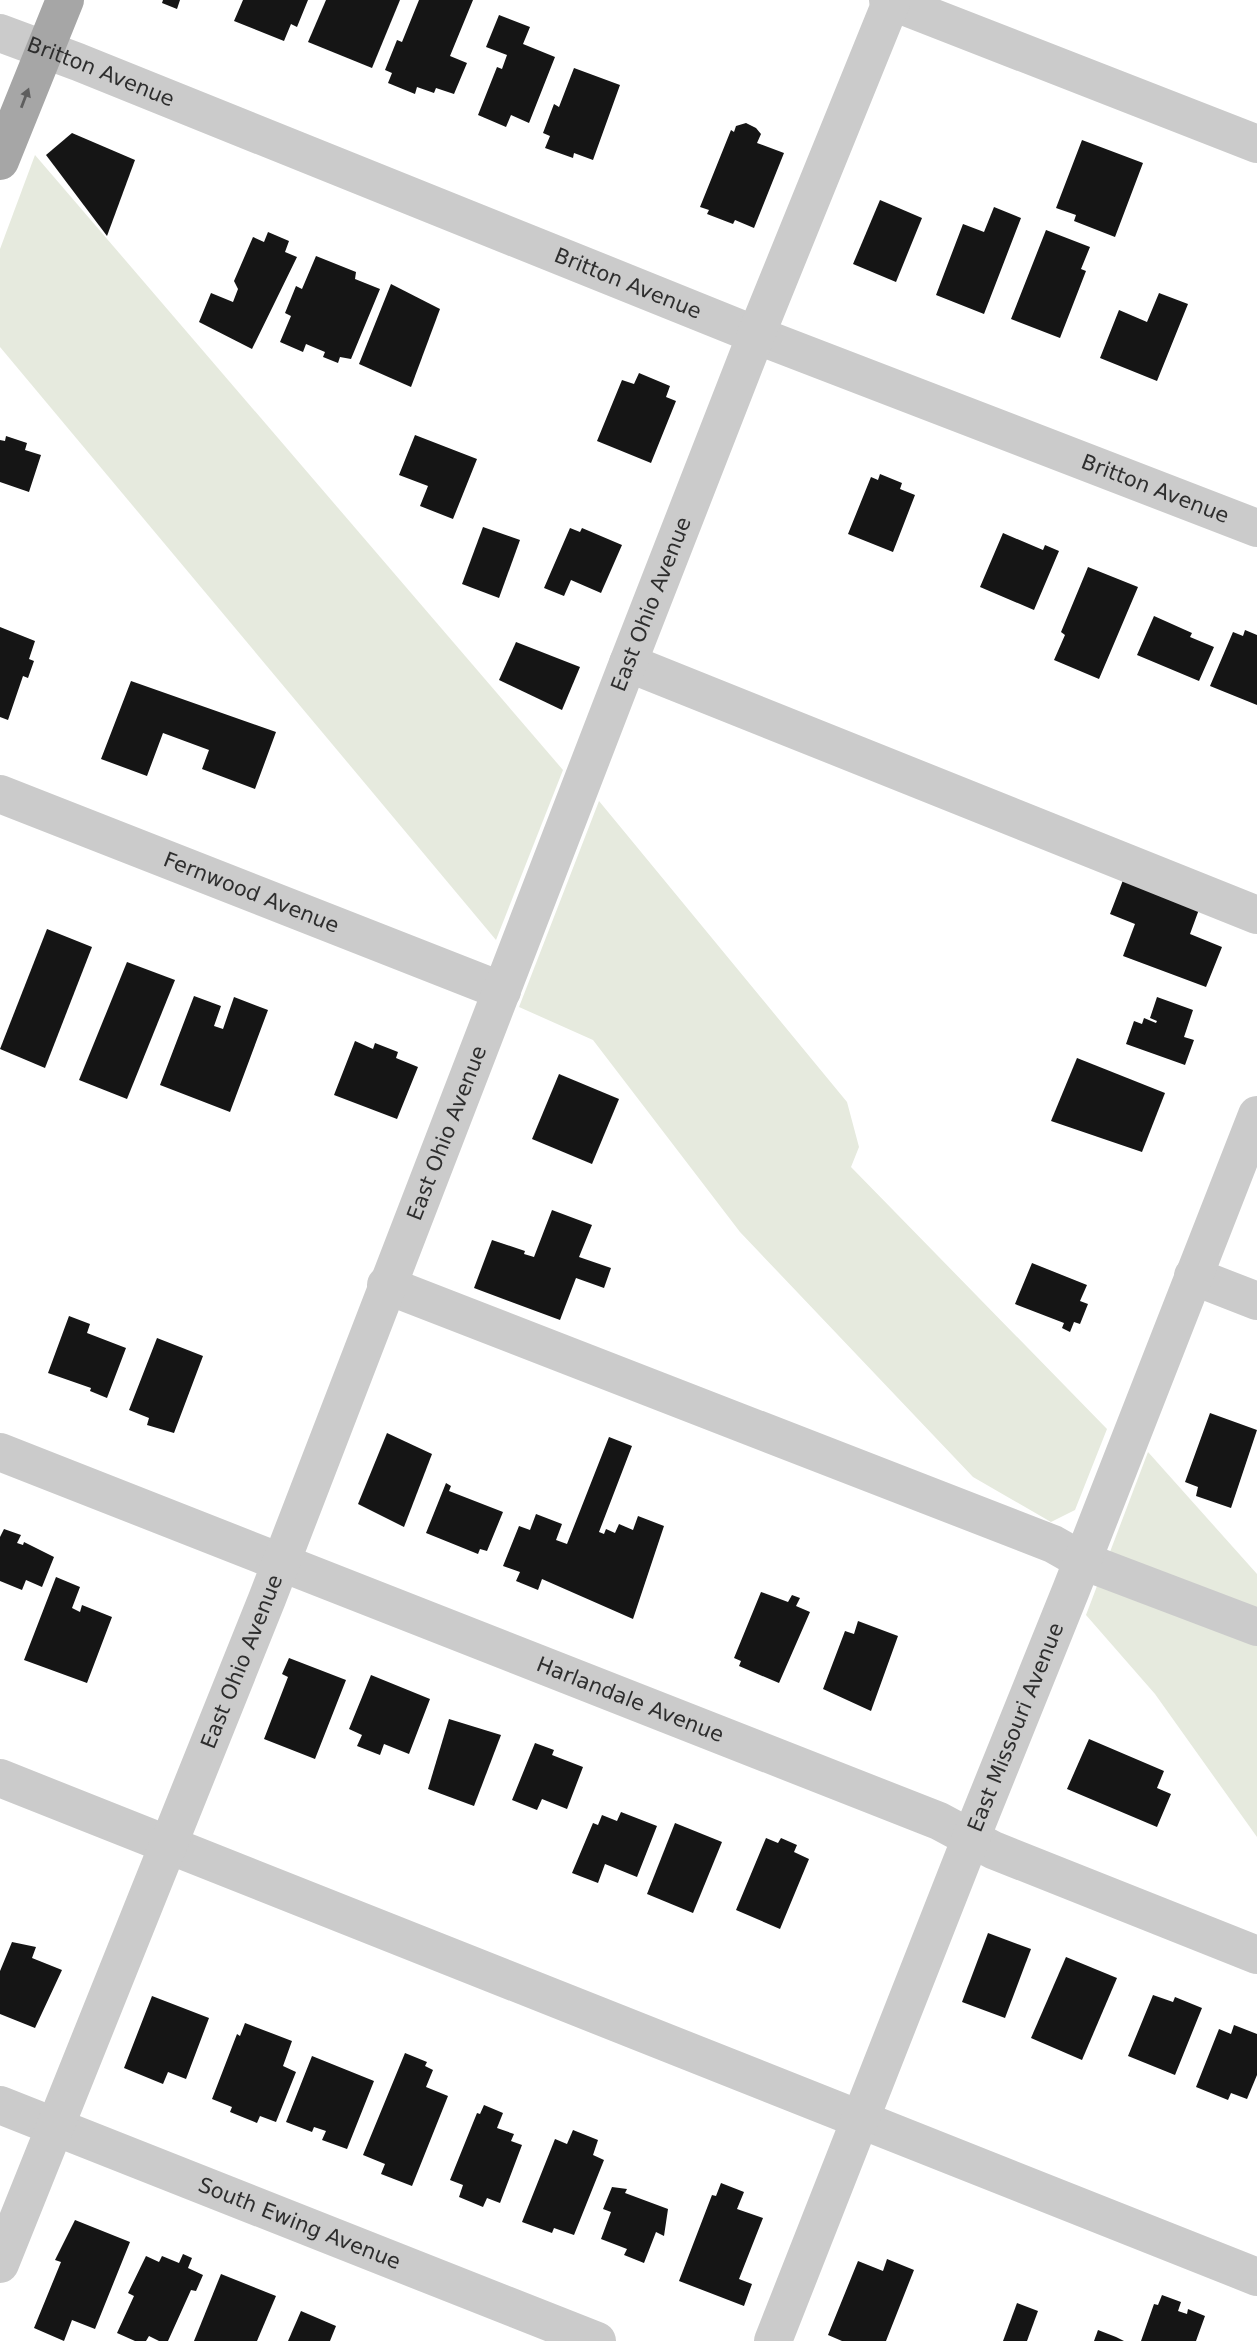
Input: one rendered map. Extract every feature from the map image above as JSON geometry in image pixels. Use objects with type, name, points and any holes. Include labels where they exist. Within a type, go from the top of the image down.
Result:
[{"type":"main road","points":[[0,161],[65,0]]},
{"type":"street","points":[[891,0],[1257,144]]},
{"type":"street","name":"East Ohio Avenue","points":[[0,2264],[281,1563],[386,1285],[756,335],[891,0]]},
{"type":"street","name":"Britton Avenue","points":[[0,33],[756,335],[1257,528]]},
{"type":"street","points":[[628,663],[1257,915]]},
{"type":"street","name":"Fernwood Avenue","points":[[0,794],[502,991]]},
{"type":"street","name":"East Missouri Avenue","points":[[773,2341],[1257,1115]]},
{"type":"street","points":[[1193,1276],[1257,1301]]},
{"type":"street","points":[[386,1285],[1040,1539],[1083,1561],[1257,1627]]},
{"type":"street","name":"Harlandale Avenue","points":[[0,1452],[939,1821],[993,1850],[1257,1955]]},
{"type":"street","points":[[0,1779],[1257,2277]]},
{"type":"street","name":"South Ewing Avenue","points":[[0,2105],[597,2341]]},
{"type":"shaded area","points":[[35,155],[563,770],[496,940],[0,347],[0,249]]},
{"type":"shaded area","points":[[599,801],[847,1102],[859,1147],[851,1167],[1107,1429],[1075,1510],[1051,1522],[973,1477],[740,1232],[593,1040],[519,1007]]},
{"type":"shaded area","points":[[1148,1452],[1257,1574],[1257,1837],[1155,1694],[1086,1615]]},
{"type":"building","points":[[163,0],[180,0],[177,9],[162,3]]},
{"type":"building","points":[[243,0],[308,0],[297,27],[291,24],[284,41],[234,21]]},
{"type":"building","points":[[326,0],[400,0],[372,68],[308,42]]},
{"type":"building","points":[[419,0],[473,0],[450,56],[467,63],[454,94],[436,88],[434,93],[417,87],[415,94],[388,83],[392,73],[385,70],[397,40],[402,42]]},
{"type":"building","points":[[499,15],[530,27],[523,44],[555,57],[529,123],[511,115],[506,127],[478,115],[497,67],[502,69],[507,55],[486,47]]},
{"type":"building","points":[[574,68],[620,85],[593,160],[574,153],[573,158],[545,148],[550,136],[543,133],[554,104],[559,107]]},
{"type":"building","points":[[746,123],[761,134],[757,143],[784,153],[754,228],[735,220],[733,224],[707,214],[709,210],[700,207],[731,130],[734,132],[736,126]]},
{"type":"building","points":[[72,133],[135,160],[107,236],[46,155]]},
{"type":"building","points":[[1082,140],[1143,163],[1115,237],[1074,221],[1076,215],[1056,208]]},
{"type":"building","points":[[880,200],[922,218],[896,282],[853,264]]},
{"type":"building","points":[[994,207],[1021,218],[984,314],[936,295],[963,224],[984,232]]},
{"type":"building","points":[[1046,230],[1090,247],[1081,269],[1086,271],[1060,338],[1011,319]]},
{"type":"building","points":[[268,232],[289,241],[285,252],[297,257],[252,349],[199,322],[211,293],[233,302],[238,289],[234,281],[253,237],[264,242]]},
{"type":"building","points":[[316,256],[356,272],[355,279],[380,289],[351,359],[340,357],[338,363],[323,357],[325,352],[306,344],[303,352],[280,342],[291,316],[285,313],[296,286],[302,289]]},
{"type":"building","points":[[391,284],[440,309],[411,387],[359,364]]},
{"type":"building","points":[[1159,293],[1188,304],[1157,381],[1100,358],[1119,310],[1147,322]]},
{"type":"building","points":[[639,373],[670,386],[666,397],[676,401],[651,463],[597,441],[622,380],[634,384]]},
{"type":"building","points":[[415,435],[477,459],[453,519],[420,506],[428,486],[399,475]]},
{"type":"building","points":[[6,436],[27,443],[25,450],[41,455],[29,492],[0,482],[0,440],[5,441]]},
{"type":"building","points":[[880,474],[902,483],[900,489],[915,495],[893,552],[848,534],[871,477],[878,480]]},
{"type":"building","points":[[483,527],[520,540],[499,598],[462,584]]},
{"type":"building","points":[[570,528],[580,532],[582,528],[622,545],[601,593],[571,580],[564,596],[544,588]]},
{"type":"building","points":[[1003,533],[1043,550],[1045,545],[1059,551],[1034,610],[980,587]]},
{"type":"building","points":[[1088,567],[1138,587],[1099,679],[1054,660],[1065,635],[1061,632]]},
{"type":"building","points":[[1154,616],[1192,633],[1190,637],[1214,647],[1199,681],[1137,655]]},
{"type":"building","points":[[0,627],[35,641],[29,659],[34,661],[28,678],[23,676],[8,720],[0,717]]},
{"type":"building","points":[[1245,630],[1257,635],[1257,705],[1210,686],[1233,632],[1243,636]]},
{"type":"building","points":[[516,642],[580,667],[562,710],[499,680]]},
{"type":"building","points":[[131,681],[276,732],[255,789],[202,769],[209,750],[163,733],[147,776],[101,759]]},
{"type":"building","points":[[1125,875],[1201,904],[1190,934],[1222,947],[1206,987],[1123,956],[1135,924],[1110,914]]},
{"type":"building","points":[[47,929],[92,947],[45,1068],[0,1049]]},
{"type":"building","points":[[127,962],[175,980],[127,1099],[79,1080]]},
{"type":"building","points":[[194,996],[221,1006],[214,1026],[223,1029],[234,997],[268,1010],[230,1112],[160,1085]]},
{"type":"building","points":[[1157,997],[1193,1010],[1184,1037],[1194,1040],[1185,1065],[1126,1044],[1134,1021],[1142,1024],[1144,1018],[1156,1023],[1157,1021],[1150,1018]]},
{"type":"building","points":[[355,1041],[373,1049],[375,1043],[398,1052],[396,1058],[418,1067],[397,1119],[334,1095]]},
{"type":"building","points":[[1077,1058],[1165,1093],[1142,1152],[1051,1121]]},
{"type":"building","points":[[559,1074],[619,1099],[592,1164],[532,1139]]},
{"type":"building","points":[[552,1210],[592,1225],[579,1257],[611,1268],[604,1288],[576,1278],[560,1320],[474,1288],[492,1240],[525,1251],[524,1254],[534,1257]]},
{"type":"building","points":[[1032,1263],[1087,1285],[1080,1301],[1088,1304],[1080,1324],[1074,1322],[1070,1332],[1062,1328],[1064,1323],[1015,1304]]},
{"type":"building","points":[[69,1316],[90,1324],[87,1333],[126,1348],[107,1398],[90,1391],[91,1388],[48,1373]]},
{"type":"building","points":[[157,1338],[203,1356],[174,1433],[147,1425],[149,1418],[129,1410]]},
{"type":"building","points":[[1210,1413],[1257,1430],[1231,1508],[1196,1496],[1198,1487],[1185,1482]]},
{"type":"building","points":[[387,1433],[432,1454],[404,1527],[358,1504]]},
{"type":"building","points":[[609,1437],[632,1446],[599,1532],[604,1534],[606,1529],[615,1533],[619,1524],[633,1530],[638,1516],[664,1526],[633,1619],[542,1579],[538,1590],[516,1581],[520,1572],[503,1566],[519,1526],[530,1530],[536,1514],[562,1524],[556,1540],[567,1544]]},
{"type":"building","points":[[446,1483],[451,1486],[449,1491],[503,1512],[487,1551],[480,1549],[478,1554],[426,1533]]},
{"type":"building","points":[[4,1529],[21,1535],[17,1543],[23,1545],[24,1542],[54,1557],[42,1587],[26,1580],[22,1590],[0,1581],[0,1537]]},
{"type":"building","points":[[56,1577],[80,1587],[72,1608],[80,1612],[82,1605],[112,1617],[87,1683],[24,1660]]},
{"type":"building","points":[[761,1592],[788,1602],[792,1595],[800,1598],[796,1606],[810,1612],[779,1683],[739,1666],[741,1661],[734,1658]]},
{"type":"building","points":[[858,1621],[898,1636],[871,1711],[823,1689],[845,1631],[854,1634]]},
{"type":"building","points":[[289,1658],[346,1680],[315,1759],[264,1739],[288,1677],[282,1674]]},
{"type":"building","points":[[371,1675],[430,1699],[409,1754],[384,1744],[380,1755],[357,1746],[362,1735],[349,1729]]},
{"type":"building","points":[[449,1719],[501,1735],[474,1806],[428,1789]]},
{"type":"building","points":[[1089,1739],[1164,1771],[1157,1788],[1171,1794],[1157,1827],[1067,1789]]},
{"type":"building","points":[[535,1743],[554,1750],[552,1755],[583,1767],[567,1809],[542,1799],[537,1810],[512,1800]]},
{"type":"building","points":[[621,1812],[657,1826],[637,1877],[605,1864],[598,1883],[572,1873],[593,1823],[598,1825],[602,1815],[617,1821]]},
{"type":"building","points":[[675,1823],[722,1842],[693,1913],[647,1894]]},
{"type":"building","points":[[766,1838],[778,1843],[781,1838],[797,1845],[794,1852],[809,1859],[780,1929],[736,1910]]},
{"type":"building","points":[[988,1933],[1031,1949],[1005,2018],[962,2002]]},
{"type":"building","points":[[12,1942],[36,1947],[32,1958],[62,1970],[35,2028],[0,2014],[0,1971]]},
{"type":"building","points":[[1066,1957],[1117,1978],[1082,2060],[1031,2038]]},
{"type":"building","points":[[1153,1995],[1173,2002],[1175,1997],[1202,2008],[1175,2075],[1128,2056]]},
{"type":"building","points":[[152,1996],[209,2018],[186,2079],[168,2072],[163,2084],[124,2068]]},
{"type":"building","points":[[245,2023],[292,2041],[283,2066],[296,2072],[276,2122],[260,2116],[257,2123],[230,2112],[232,2107],[212,2099],[237,2034],[240,2036]]},
{"type":"building","points":[[1234,2025],[1257,2034],[1257,2075],[1247,2099],[1231,2093],[1228,2100],[1196,2087],[1219,2029],[1231,2034]]},
{"type":"building","points":[[405,2053],[427,2062],[425,2066],[433,2070],[426,2087],[448,2096],[412,2186],[381,2174],[385,2164],[363,2155]]},
{"type":"building","points":[[312,2056],[374,2081],[347,2149],[322,2140],[326,2131],[314,2127],[312,2132],[286,2122]]},
{"type":"building","points":[[484,2105],[503,2113],[497,2128],[514,2134],[511,2141],[522,2145],[500,2203],[487,2198],[483,2207],[459,2197],[463,2185],[450,2180],[477,2113],[480,2114]]},
{"type":"building","points":[[573,2130],[598,2140],[593,2155],[604,2160],[574,2235],[554,2228],[552,2233],[522,2222],[555,2139],[567,2144]]},
{"type":"building","points":[[721,2183],[744,2192],[737,2209],[763,2218],[739,2279],[752,2284],[744,2306],[679,2281],[712,2195],[716,2196]]},
{"type":"building","points":[[612,2187],[627,2189],[625,2193],[668,2209],[664,2236],[656,2232],[644,2263],[624,2255],[627,2249],[601,2239],[611,2212],[603,2209]]},
{"type":"building","points":[[75,2220],[130,2242],[95,2329],[72,2320],[64,2341],[34,2328],[61,2262],[55,2260]]},
{"type":"building","points":[[183,2254],[192,2258],[188,2268],[203,2275],[196,2291],[191,2290],[168,2341],[159,2341],[149,2336],[146,2341],[135,2341],[117,2333],[134,2296],[128,2293],[146,2256],[159,2262],[162,2256],[179,2263]]},
{"type":"building","points":[[887,2259],[914,2270],[886,2341],[842,2341],[828,2335],[858,2261],[883,2271]]},
{"type":"building","points":[[221,2274],[276,2296],[257,2341],[194,2341]]},
{"type":"building","points":[[1162,2295],[1181,2302],[1178,2311],[1187,2314],[1188,2309],[1205,2316],[1196,2341],[1141,2341],[1154,2304],[1158,2305]]},
{"type":"building","points":[[1017,2303],[1038,2311],[1027,2341],[1003,2341]]},
{"type":"building","points":[[301,2311],[336,2326],[330,2341],[288,2341]]},
{"type":"building","points":[[1098,2330],[1116,2337],[1124,2341],[1094,2341]]}]
